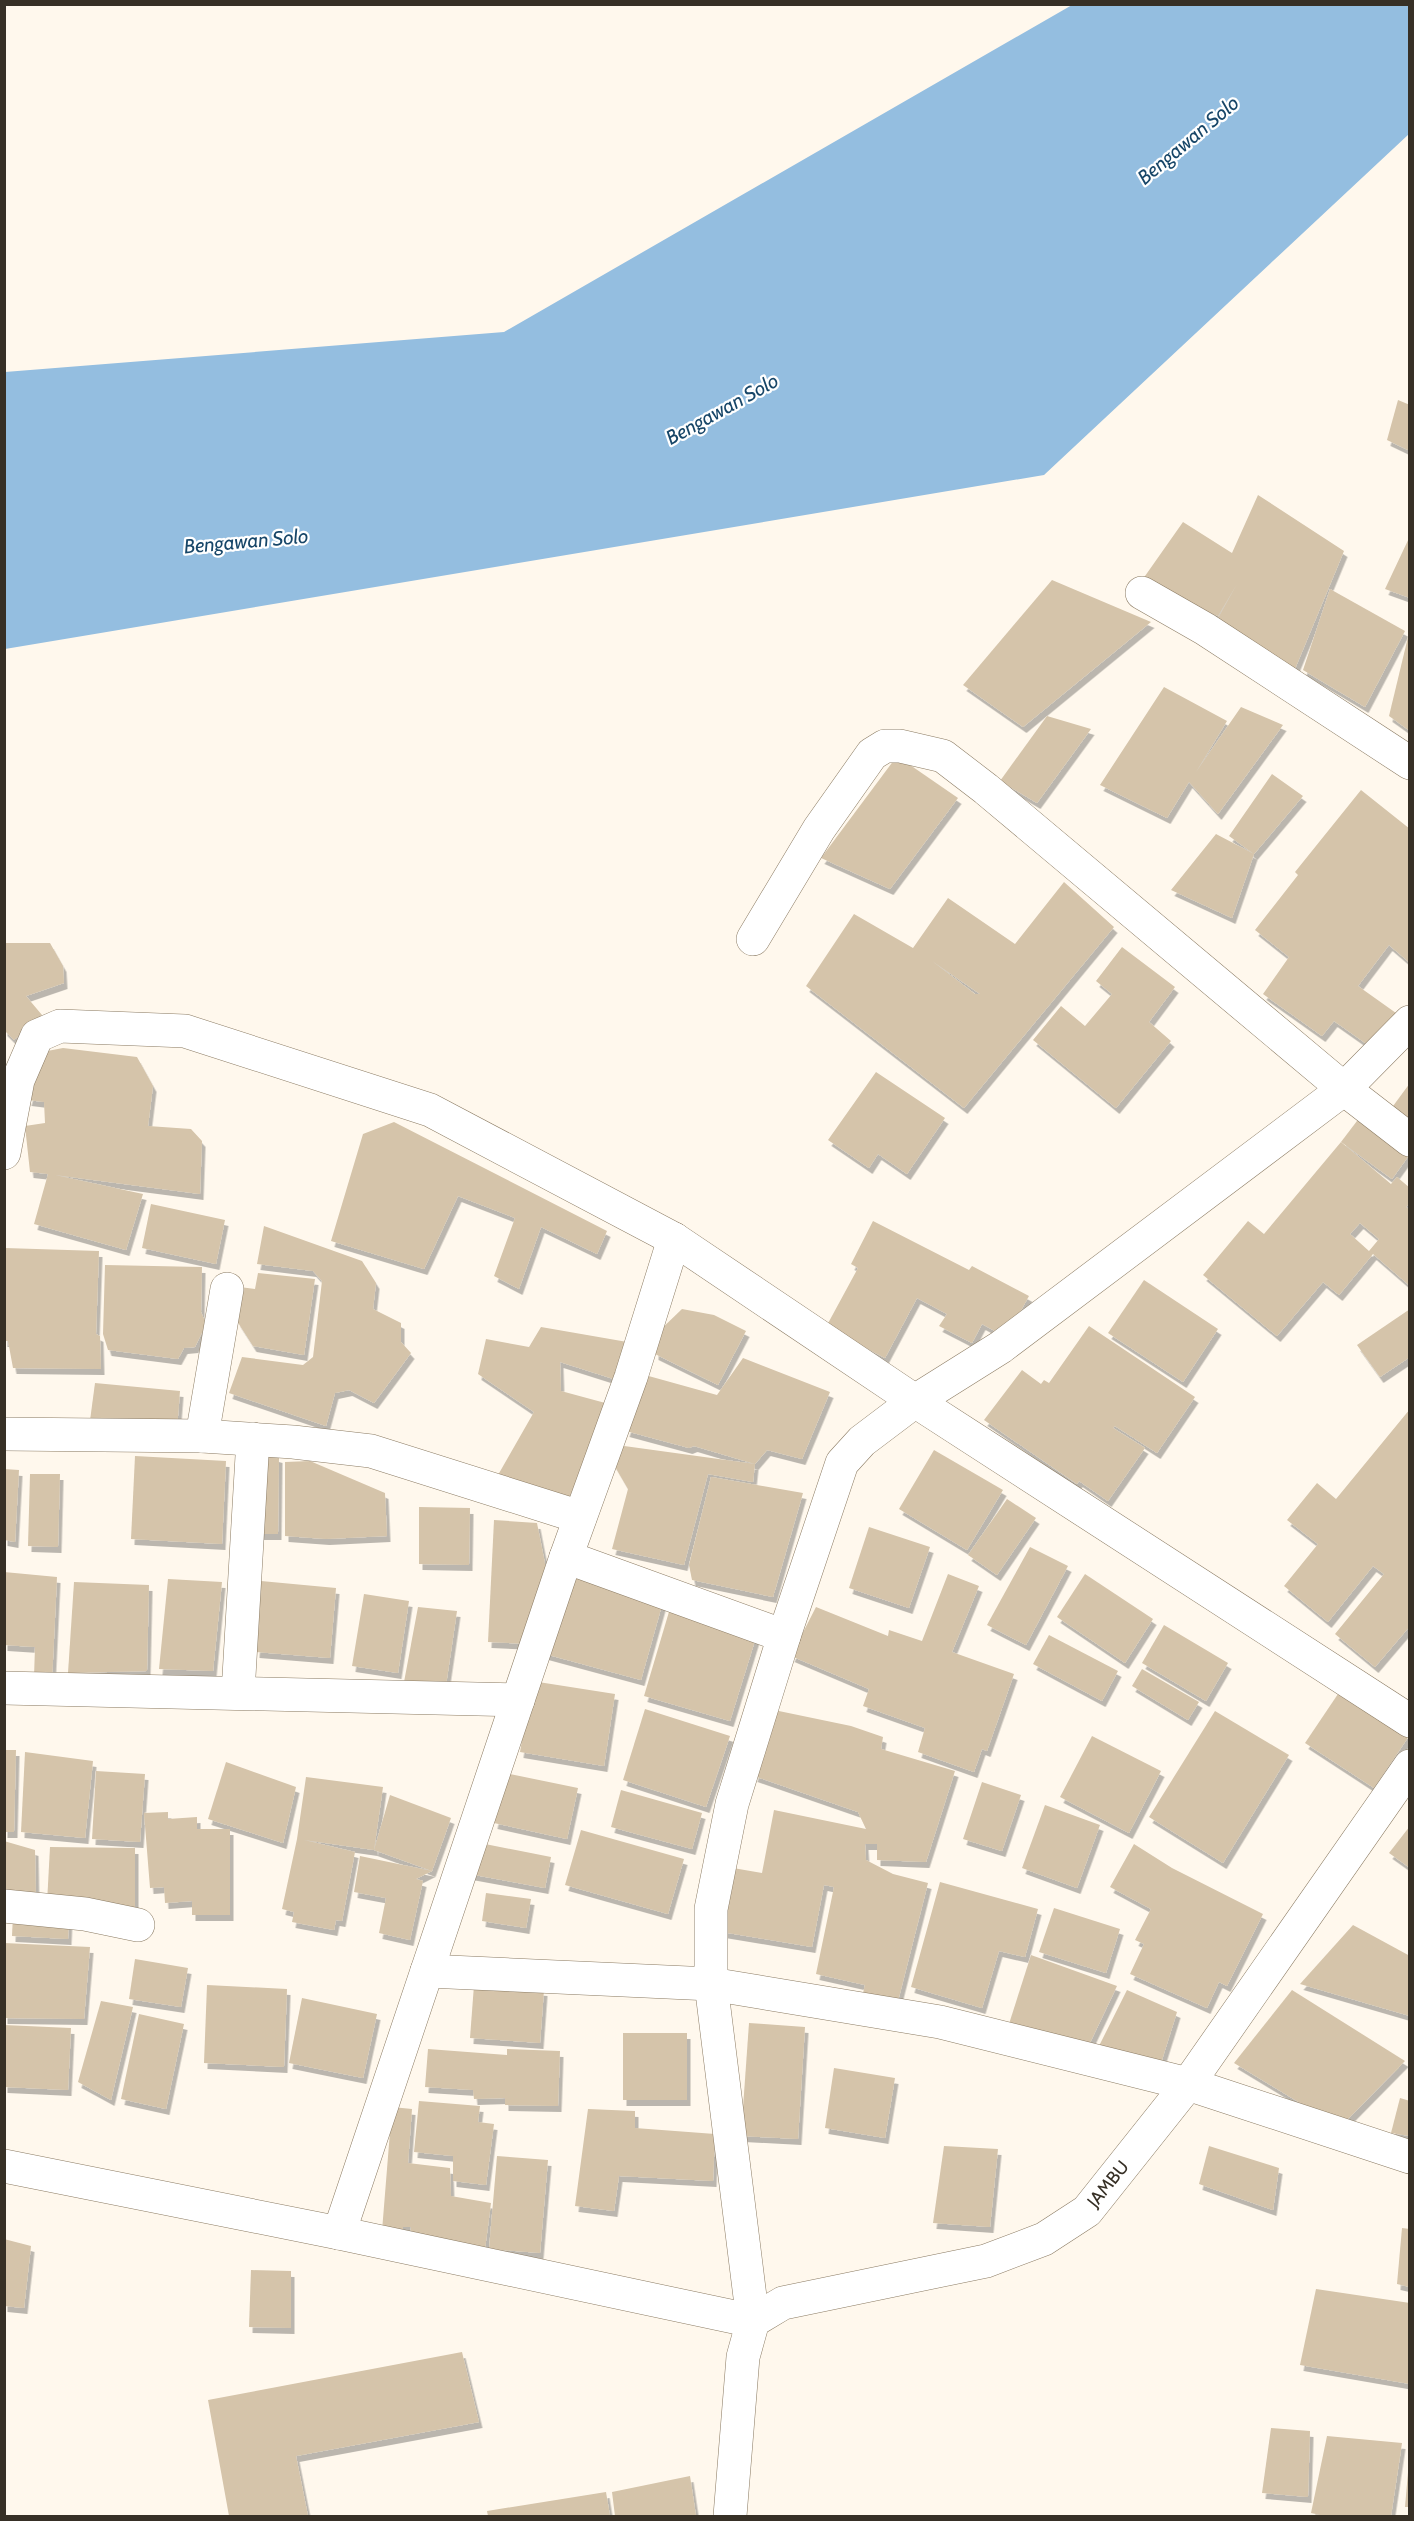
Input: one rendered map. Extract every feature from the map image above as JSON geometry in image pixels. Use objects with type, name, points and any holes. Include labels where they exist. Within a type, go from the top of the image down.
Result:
[{"type":"street","points":[[1142,593],[1205,629],[1410,763]]},
{"type":"street","points":[[753,939],[819,829],[872,753],[885,746],[900,746],[943,756],[986,789],[1344,1089],[1410,1140]]},
{"type":"street","points":[[730,2517],[743,2357],[753,2321],[711,1984],[711,1909],[732,1803],[783,1636],[842,1463],[862,1441],[915,1401],[1001,1347],[1344,1089],[1410,1022]]},
{"type":"street","points":[[4,1153],[18,1080],[37,1036],[60,1026],[185,1031],[430,1110],[674,1239],[915,1401],[1410,1721]]},
{"type":"street","points":[[339,2233],[566,1557],[631,1377],[674,1239]]},
{"type":"street","points":[[202,1437],[227,1289]]},
{"type":"street","points":[[4,1434],[253,1439],[371,1451],[580,1517]]},
{"type":"street","points":[[238,1693],[253,1439]]},
{"type":"street","points":[[566,1557],[783,1636]]},
{"type":"street","points":[[4,1688],[518,1700]]},
{"type":"street","name":"JAMBU","points":[[753,2321],[783,2303],[986,2261],[1044,2239],[1087,2211],[1188,2084],[1410,1766]]},
{"type":"street","points":[[4,1906],[85,1914],[138,1925]]},
{"type":"street","points":[[427,1971],[711,1984],[940,2022],[1188,2084],[1410,2157]]},
{"type":"street","points":[[4,2166],[339,2233],[753,2321]]},
{"type":"water","name":"Bengawan Solo","points":[[1072,5],[1409,5],[1409,134],[1044,475],[5,649],[5,372],[504,332]]},
{"type":"building","points":[[1398,400],[1410,405],[1410,451],[1387,440]]},
{"type":"building","points":[[1258,495],[1344,551],[1292,676],[1212,629],[1237,584],[1218,616],[1138,586],[1183,522],[1232,553]]},
{"type":"building","points":[[1410,536],[1410,598],[1385,589]]},
{"type":"building","points":[[1052,580],[1151,622],[1023,727],[963,685]]},
{"type":"building","points":[[1330,589],[1405,631],[1365,707],[1303,670]]},
{"type":"building","points":[[1408,637],[1410,638],[1410,731],[1389,716]]},
{"type":"building","points":[[1164,687],[1227,721],[1196,772],[1241,707],[1283,725],[1218,814],[1189,782],[1167,818],[1100,785]]},
{"type":"building","points":[[1047,716],[1091,729],[1037,803],[1000,781]]},
{"type":"building","points":[[897,756],[958,798],[890,889],[821,858]]},
{"type":"building","points":[[1272,774],[1303,796],[1254,854],[1229,836]]},
{"type":"building","points":[[1361,790],[1410,829],[1410,963],[1389,945],[1358,986],[1403,1018],[1378,1052],[1334,1021],[1322,1036],[1263,994],[1289,957],[1255,930],[1298,875],[1295,872]]},
{"type":"building","points":[[1216,834],[1254,854],[1232,918],[1171,890]]},
{"type":"building","points":[[1064,882],[1114,927],[964,1108],[806,986],[854,914],[913,948],[948,898],[1015,944]],"holes":[[[932,961],[980,994],[975,994]]]},
{"type":"building","points":[[4,943],[50,943],[63,966],[64,983],[26,996],[42,1015],[14,1040],[4,1030]]},
{"type":"building","points":[[1122,947],[1175,987],[1149,1022],[1171,1041],[1116,1108],[1033,1040],[1061,1006],[1085,1026],[1112,994],[1096,981]]},
{"type":"building","points":[[63,1048],[137,1057],[153,1086],[148,1126],[191,1129],[202,1141],[200,1194],[55,1175],[143,1194],[126,1250],[34,1224],[48,1174],[30,1172],[25,1126],[45,1123],[44,1102],[28,1100],[42,1052]]},
{"type":"building","points":[[876,1072],[945,1118],[907,1174],[878,1154],[869,1168],[828,1140]]},
{"type":"building","points":[[1410,1083],[1410,1134],[1385,1117]]},
{"type":"building","points":[[1360,1117],[1410,1154],[1392,1179],[1341,1142]]},
{"type":"building","points":[[394,1122],[607,1231],[597,1254],[541,1227],[519,1289],[494,1276],[515,1218],[458,1196],[424,1269],[331,1241],[363,1134]]},
{"type":"building","points":[[1341,1142],[1391,1184],[1397,1177],[1410,1188],[1410,1203],[1406,1207],[1410,1210],[1410,1286],[1373,1254],[1339,1295],[1323,1282],[1277,1336],[1203,1275],[1248,1221],[1264,1234]],"holes":[[[1360,1223],[1379,1239],[1369,1251],[1350,1234]]]},
{"type":"building","points":[[151,1204],[225,1220],[216,1264],[142,1248]]},
{"type":"building","points":[[873,1221],[969,1270],[972,1266],[1029,1296],[1006,1337],[982,1324],[972,1343],[939,1326],[947,1314],[917,1298],[885,1358],[826,1327],[858,1268],[851,1264]]},
{"type":"building","points":[[264,1226],[362,1261],[376,1283],[373,1309],[401,1323],[401,1342],[411,1353],[374,1403],[349,1390],[335,1393],[326,1426],[229,1393],[242,1357],[303,1365],[313,1357],[322,1281],[313,1271],[257,1264]]},
{"type":"building","points":[[5,1248],[99,1251],[96,1334],[100,1336],[101,1369],[13,1368],[8,1341],[4,1341]]},
{"type":"building","points":[[105,1265],[202,1267],[201,1312],[206,1324],[195,1347],[184,1348],[178,1359],[108,1350],[103,1334]]},
{"type":"building","points":[[258,1273],[315,1279],[304,1355],[253,1346],[237,1321],[232,1286],[255,1289]]},
{"type":"building","points":[[1144,1280],[1218,1329],[1183,1382],[1108,1333]]},
{"type":"building","points":[[682,1309],[714,1315],[746,1331],[718,1385],[655,1354],[656,1334]]},
{"type":"building","points":[[1410,1309],[1410,1357],[1380,1377],[1357,1345]]},
{"type":"building","points":[[1089,1326],[1195,1397],[1157,1453],[1115,1426],[1113,1428],[1145,1448],[1108,1501],[1079,1481],[1077,1484],[984,1420],[1022,1370],[1041,1384],[1044,1380],[1049,1383]]},
{"type":"building","points":[[541,1327],[633,1343],[620,1381],[560,1362],[561,1391],[609,1404],[567,1503],[494,1482],[534,1412],[478,1374],[486,1339],[529,1347]]},
{"type":"building","points":[[743,1358],[830,1392],[802,1459],[767,1450],[755,1464],[694,1446],[689,1448],[626,1431],[645,1375],[717,1395]]},
{"type":"building","points":[[95,1383],[180,1391],[177,1429],[89,1428]]},
{"type":"building","points":[[1410,1409],[1410,1626],[1375,1667],[1335,1634],[1384,1574],[1373,1566],[1328,1622],[1284,1586],[1318,1544],[1287,1520],[1317,1483],[1336,1499]]},
{"type":"building","points":[[617,1445],[755,1464],[753,1482],[708,1474],[684,1565],[612,1549],[628,1489],[610,1458]]},
{"type":"building","points":[[934,1450],[1003,1490],[967,1550],[899,1509]]},
{"type":"building","points":[[256,1451],[279,1457],[278,1534],[256,1534]]},
{"type":"building","points":[[135,1456],[226,1461],[222,1544],[131,1539]]},
{"type":"building","points":[[310,1461],[385,1493],[387,1536],[326,1539],[285,1536],[285,1462]]},
{"type":"building","points":[[4,1469],[19,1470],[15,1542],[4,1540]]},
{"type":"building","points":[[30,1474],[60,1474],[58,1547],[28,1546]]},
{"type":"building","points":[[711,1477],[803,1493],[773,1597],[692,1580],[689,1565]]},
{"type":"building","points":[[1007,1499],[1036,1518],[997,1575],[968,1555]]},
{"type":"building","points":[[419,1507],[470,1508],[469,1565],[419,1564]]},
{"type":"building","points":[[494,1520],[537,1523],[546,1569],[531,1644],[488,1642]]},
{"type":"building","points":[[869,1527],[930,1547],[909,1608],[849,1588]]},
{"type":"building","points":[[1030,1547],[1068,1566],[1026,1645],[987,1625]]},
{"type":"building","points":[[567,1571],[664,1598],[641,1680],[545,1654]]},
{"type":"building","points":[[4,1572],[57,1577],[52,1681],[34,1677],[35,1647],[4,1645]]},
{"type":"building","points":[[948,1574],[979,1586],[952,1652],[1014,1674],[987,1751],[982,1749],[974,1772],[918,1752],[925,1728],[863,1706],[869,1689],[791,1656],[816,1607],[888,1636],[889,1630],[922,1641]]},
{"type":"building","points":[[1085,1574],[1153,1619],[1125,1663],[1057,1617]]},
{"type":"building","points":[[168,1579],[222,1582],[213,1671],[159,1669]]},
{"type":"building","points":[[261,1581],[336,1588],[330,1658],[256,1652]]},
{"type":"building","points":[[74,1582],[149,1585],[147,1671],[68,1673]]},
{"type":"building","points":[[364,1594],[409,1601],[398,1673],[352,1666]]},
{"type":"building","points":[[671,1605],[758,1631],[730,1721],[644,1696]]},
{"type":"building","points":[[418,1607],[457,1611],[446,1685],[404,1682]]},
{"type":"building","points":[[1164,1625],[1228,1663],[1206,1701],[1142,1663]]},
{"type":"building","points":[[1049,1635],[1118,1671],[1102,1701],[1033,1664]]},
{"type":"building","points":[[1142,1669],[1199,1702],[1188,1720],[1132,1686]]},
{"type":"building","points":[[532,1681],[615,1694],[604,1766],[520,1752]]},
{"type":"building","points":[[1340,1691],[1409,1736],[1374,1788],[1305,1743]]},
{"type":"building","points":[[645,1709],[730,1736],[706,1807],[623,1780]]},
{"type":"building","points":[[774,1710],[851,1726],[883,1737],[881,1749],[955,1771],[926,1862],[877,1860],[877,1844],[865,1844],[866,1860],[893,1874],[928,1883],[896,2009],[861,2001],[865,1985],[816,1974],[834,1887],[824,1885],[812,1947],[722,1932],[733,1868],[762,1873],[774,1810],[866,1829],[858,1812],[754,1776]]},
{"type":"building","points":[[1215,1711],[1289,1755],[1223,1863],[1149,1817]]},
{"type":"building","points":[[1092,1736],[1161,1771],[1129,1833],[1060,1797]]},
{"type":"building","points":[[4,1750],[16,1750],[14,1832],[4,1832]]},
{"type":"building","points":[[25,1752],[93,1761],[85,1838],[21,1832]]},
{"type":"building","points":[[226,1762],[296,1787],[283,1843],[208,1819]]},
{"type":"building","points":[[96,1771],[145,1774],[140,1842],[92,1839]]},
{"type":"building","points":[[505,1773],[578,1788],[567,1839],[494,1823]]},
{"type":"building","points":[[306,1777],[383,1787],[374,1850],[304,1840],[355,1852],[342,1921],[336,1920],[334,1930],[292,1922],[294,1912],[282,1909],[297,1839]]},
{"type":"building","points":[[982,1782],[1021,1795],[1002,1851],[963,1839]]},
{"type":"building","points":[[621,1790],[702,1813],[692,1849],[611,1827]]},
{"type":"building","points":[[390,1795],[451,1818],[432,1871],[374,1850]]},
{"type":"building","points":[[1045,1805],[1100,1825],[1077,1888],[1022,1868]]},
{"type":"building","points":[[168,1812],[168,1819],[197,1817],[197,1829],[230,1829],[230,1915],[192,1915],[192,1901],[165,1903],[164,1887],[150,1888],[144,1813]]},
{"type":"building","points":[[1410,1826],[1410,1868],[1389,1853]]},
{"type":"building","points":[[581,1830],[684,1859],[668,1914],[565,1885]]},
{"type":"building","points":[[4,1841],[35,1850],[36,1901],[4,1899]]},
{"type":"building","points":[[475,1842],[551,1857],[545,1888],[469,1874]]},
{"type":"building","points":[[1134,1844],[1172,1868],[1263,1914],[1227,1986],[1219,1982],[1207,2008],[1130,1974],[1144,1944],[1135,1940],[1151,1909],[1110,1887]]},
{"type":"building","points":[[50,1847],[135,1848],[135,1909],[47,1903]]},
{"type":"building","points":[[360,1856],[432,1871],[416,1879],[423,1881],[410,1940],[379,1933],[386,1898],[354,1892]]},
{"type":"building","points":[[940,1882],[1038,1909],[1025,1957],[999,1951],[982,2008],[911,1987]]},
{"type":"building","points":[[486,1893],[531,1899],[526,1928],[482,1921]]},
{"type":"building","points":[[1054,1908],[1120,1929],[1106,1973],[1039,1952]]},
{"type":"building","points":[[13,1914],[69,1917],[68,1939],[12,1936]]},
{"type":"building","points":[[1353,1925],[1410,1956],[1410,2016],[1300,1984]]},
{"type":"building","points":[[4,1943],[90,1947],[84,2019],[4,2018]]},
{"type":"building","points":[[1031,1955],[1117,1986],[1087,2049],[1008,2027]]},
{"type":"building","points":[[135,1959],[188,1968],[181,2007],[129,1999]]},
{"type":"building","points":[[207,1985],[287,1989],[284,2067],[204,2063]]},
{"type":"building","points":[[474,1985],[544,1990],[540,2043],[470,2038]]},
{"type":"building","points":[[1127,1990],[1177,2012],[1161,2063],[1099,2046]]},
{"type":"building","points":[[1292,1990],[1405,2061],[1340,2127],[1234,2063]]},
{"type":"building","points":[[302,1998],[377,2014],[363,2078],[289,2063]]},
{"type":"building","points":[[101,2001],[133,2007],[111,2100],[78,2082]]},
{"type":"building","points":[[139,2014],[184,2024],[166,2109],[121,2099]]},
{"type":"building","points":[[749,2023],[805,2027],[798,2139],[741,2136]]},
{"type":"building","points":[[4,2025],[71,2028],[68,2090],[4,2087]]},
{"type":"building","points":[[623,2033],[687,2033],[687,2100],[623,2100]]},
{"type":"building","points":[[428,2049],[507,2055],[507,2049],[560,2051],[558,2106],[505,2105],[505,2098],[474,2099],[473,2090],[425,2087]]},
{"type":"building","points":[[834,2068],[895,2078],[885,2138],[825,2128]]},
{"type":"building","points":[[1400,2098],[1410,2101],[1410,2136],[1391,2133]]},
{"type":"building","points":[[419,2101],[480,2106],[478,2122],[494,2124],[486,2185],[453,2181],[453,2156],[414,2152]]},
{"type":"building","points":[[392,2107],[412,2109],[408,2163],[450,2168],[451,2196],[491,2203],[485,2249],[410,2240],[411,2227],[403,2227],[403,2233],[382,2231]]},
{"type":"building","points":[[588,2109],[635,2111],[635,2128],[715,2134],[713,2181],[619,2176],[614,2211],[575,2206]]},
{"type":"building","points":[[944,2146],[998,2149],[990,2227],[933,2223]]},
{"type":"building","points":[[1209,2146],[1279,2168],[1273,2210],[1199,2184]]},
{"type":"building","points":[[497,2156],[548,2160],[540,2253],[489,2249]]},
{"type":"building","points":[[1402,2228],[1410,2229],[1410,2287],[1397,2284]]},
{"type":"building","points":[[4,2239],[31,2246],[24,2308],[4,2306]]},
{"type":"building","points":[[251,2270],[291,2271],[291,2328],[249,2327]]},
{"type":"building","points":[[1316,2289],[1410,2303],[1410,2384],[1300,2365]]},
{"type":"building","points":[[462,2352],[479,2422],[296,2456],[308,2516],[229,2516],[208,2400]]},
{"type":"building","points":[[1271,2428],[1310,2431],[1308,2497],[1262,2493]]},
{"type":"building","points":[[1327,2436],[1402,2443],[1391,2516],[1325,2516],[1311,2513]]},
{"type":"building","points":[[1408,2472],[1410,2473],[1410,2507],[1405,2507]]},
{"type":"building","points":[[690,2476],[696,2516],[615,2516],[612,2492]]},
{"type":"building","points":[[606,2492],[610,2516],[488,2516],[487,2511]]}]
